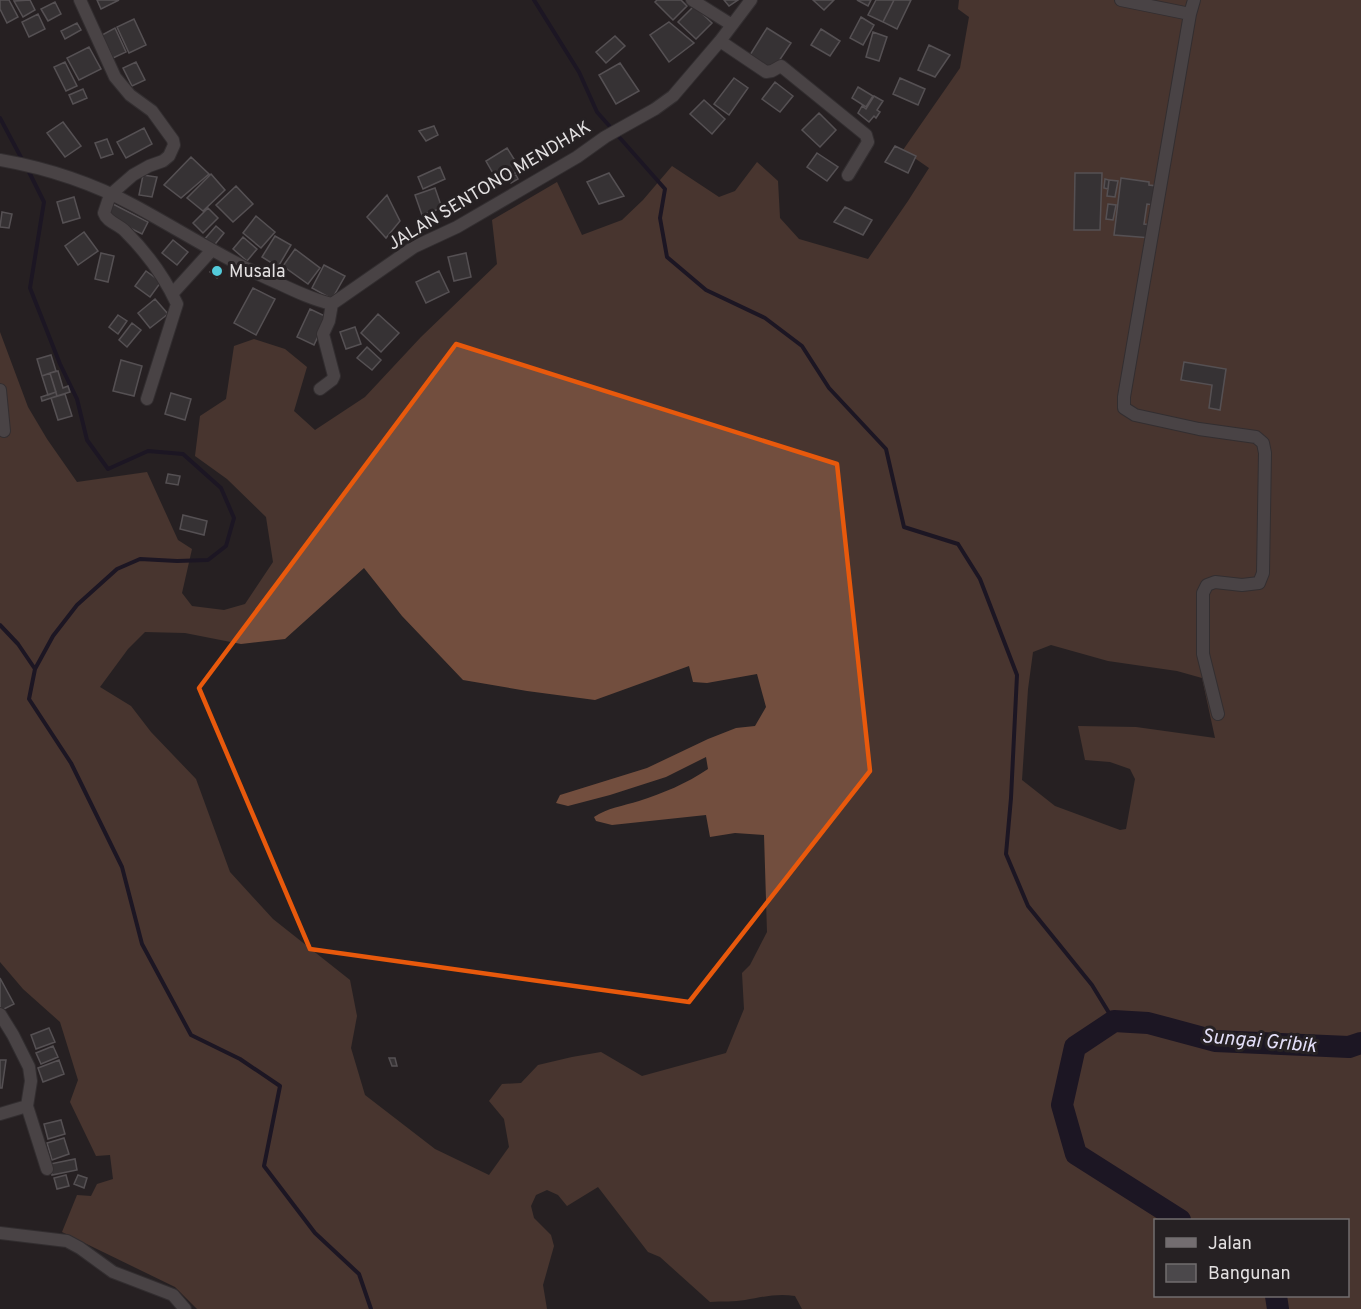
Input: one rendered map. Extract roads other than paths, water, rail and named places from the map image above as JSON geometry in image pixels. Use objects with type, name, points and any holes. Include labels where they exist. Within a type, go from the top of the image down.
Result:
[{"type":"street","points":[[80,0],[115,77],[130,95],[152,111],[173,140],[174,145],[169,156],[163,161],[133,175],[110,195],[104,216],[126,232],[158,271],[177,304],[147,399]]},
{"type":"street","points":[[692,0],[732,25]]},
{"type":"street","name":"JALAN SENTONO MENDHAK","points":[[332,304],[414,248],[457,227],[577,157],[605,137],[673,96],[751,0]]},
{"type":"street","points":[[1121,0],[1190,14]]},
{"type":"street","points":[[1194,0],[1124,408],[1135,415],[1199,429],[1256,437],[1263,443],[1265,453],[1263,573],[1259,583],[1242,585],[1215,582],[1207,585],[1203,593],[1203,654],[1218,714]]},
{"type":"street","points":[[720,41],[766,72],[780,66],[866,135],[868,142],[849,175]]},
{"type":"street","points":[[0,160],[62,176],[110,195],[142,210],[211,251],[254,273],[309,297],[332,304],[329,321],[323,334],[334,376],[320,389]]},
{"type":"street","points":[[172,294],[211,251]]},
{"type":"street","points":[[0,390],[4,432]]},
{"type":"street","points":[[0,1014],[29,1067],[31,1081],[27,1106],[47,1169]]},
{"type":"street","points":[[0,1114],[27,1106]]},
{"type":"street","points":[[0,1233],[67,1241],[113,1272],[172,1295],[185,1309]]},
{"type":"waterway","points":[[534,0],[579,72],[597,112],[665,189],[660,218],[667,257],[706,290],[765,318],[802,346],[829,388],[886,449],[904,527],[958,544],[980,579],[1017,675],[1006,854],[1028,906],[1092,985],[1114,1021]]},
{"type":"waterway","points":[[0,118],[24,163]]},
{"type":"waterway","points":[[28,170],[44,202],[30,288],[60,364],[77,399],[87,440],[108,469],[148,451],[183,454],[221,488],[234,518],[226,546],[208,560],[140,559],[117,569],[77,605],[53,636],[35,669],[29,699],[71,763],[122,867],[142,944],[191,1035],[240,1059],[280,1086],[264,1166],[315,1233],[359,1274],[371,1309]]},
{"type":"waterway","points":[[0,625],[18,644],[35,669]]},
{"type":"waterway","name":"Sungai Gribik","points":[[1178,1219],[1076,1154],[1062,1105],[1075,1047],[1114,1021],[1148,1023],[1215,1041],[1349,1047],[1361,1043]]},
{"type":"waterway","name":"Sungai Gribik","points":[[1276,1297],[1278,1309]]},
{"type":"place","name":"Musala","points":[[217,271]]}]
